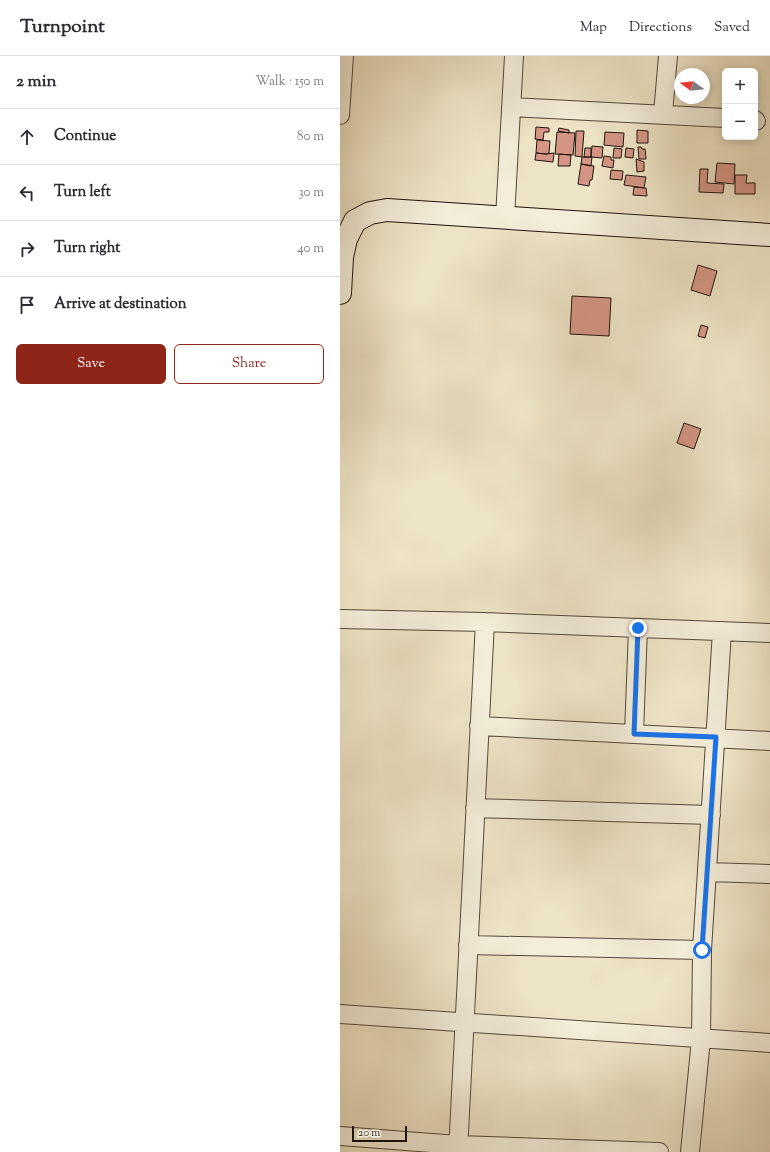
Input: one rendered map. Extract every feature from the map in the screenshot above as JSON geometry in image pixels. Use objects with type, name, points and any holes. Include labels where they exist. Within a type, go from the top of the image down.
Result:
[{"type":"main road","points":[[340,293],[342,258],[346,239],[347,220],[370,213],[387,210],[770,235]]},
{"type":"street","points":[[340,115],[344,56]]},
{"type":"street","points":[[504,218],[514,56]]},
{"type":"street","points":[[663,114],[668,56]]},
{"type":"street","points":[[511,107],[722,118]]},
{"type":"street","points":[[340,619],[485,622],[770,632]]},
{"type":"street","points":[[458,1149],[485,622]]},
{"type":"street","points":[[634,734],[638,628]]},
{"type":"street","points":[[690,1152],[702,1039],[702,950],[722,631]]},
{"type":"street","points":[[479,726],[716,737],[770,741]]},
{"type":"street","points":[[475,808],[711,815]]},
{"type":"street","points":[[707,872],[770,874]]},
{"type":"street","points":[[468,945],[702,950]]},
{"type":"street","points":[[340,1014],[464,1024],[770,1043]]},
{"type":"street","points":[[340,1136],[458,1149],[659,1152]]},
{"type":"building","points":[[536,127],[549,128],[549,132],[544,132],[543,140],[535,139]]},
{"type":"building","points":[[559,128],[569,130],[569,133],[558,131]]},
{"type":"building","points":[[637,130],[648,131],[648,143],[637,143]]},
{"type":"building","points":[[576,131],[584,131],[582,157],[575,156]]},
{"type":"building","points":[[557,132],[575,133],[573,155],[555,154]]},
{"type":"building","points":[[605,132],[624,133],[623,147],[604,145]]},
{"type":"building","points":[[537,140],[550,141],[549,153],[536,153]]},
{"type":"building","points":[[592,146],[603,147],[602,158],[591,157]]},
{"type":"building","points":[[638,147],[645,149],[646,159],[639,159]]},
{"type":"building","points":[[585,148],[591,148],[591,157],[584,157]]},
{"type":"building","points":[[614,148],[622,149],[621,158],[613,158]]},
{"type":"building","points":[[626,148],[634,149],[633,158],[625,157]]},
{"type":"building","points":[[536,153],[554,153],[553,162],[535,160]]},
{"type":"building","points":[[559,154],[571,155],[570,166],[558,166]]},
{"type":"building","points":[[604,156],[611,157],[611,160],[614,160],[613,168],[602,166]]},
{"type":"building","points":[[582,157],[592,157],[591,166],[581,164]]},
{"type":"building","points":[[636,159],[644,162],[644,171],[637,172]]},
{"type":"building","points":[[717,163],[735,164],[734,184],[715,182]]},
{"type":"building","points":[[581,164],[594,166],[592,180],[590,180],[589,186],[578,184]]},
{"type":"building","points":[[700,169],[708,169],[707,183],[724,184],[723,193],[699,192]]},
{"type":"building","points":[[611,170],[623,171],[622,180],[610,179]]},
{"type":"building","points":[[626,175],[646,177],[644,188],[624,185]]},
{"type":"building","points":[[735,175],[747,175],[746,183],[755,183],[755,194],[735,194]]},
{"type":"building","points":[[634,187],[646,188],[647,196],[633,195]]},
{"type":"building","points":[[698,265],[717,271],[710,296],[691,290]]},
{"type":"building","points":[[572,296],[611,298],[609,336],[570,334]]},
{"type":"building","points":[[701,325],[708,327],[705,338],[698,336]]},
{"type":"building","points":[[684,423],[701,429],[694,449],[677,443]]},
{"type":"route","points":[[638,628],[634,734],[716,737],[702,950]]}]
